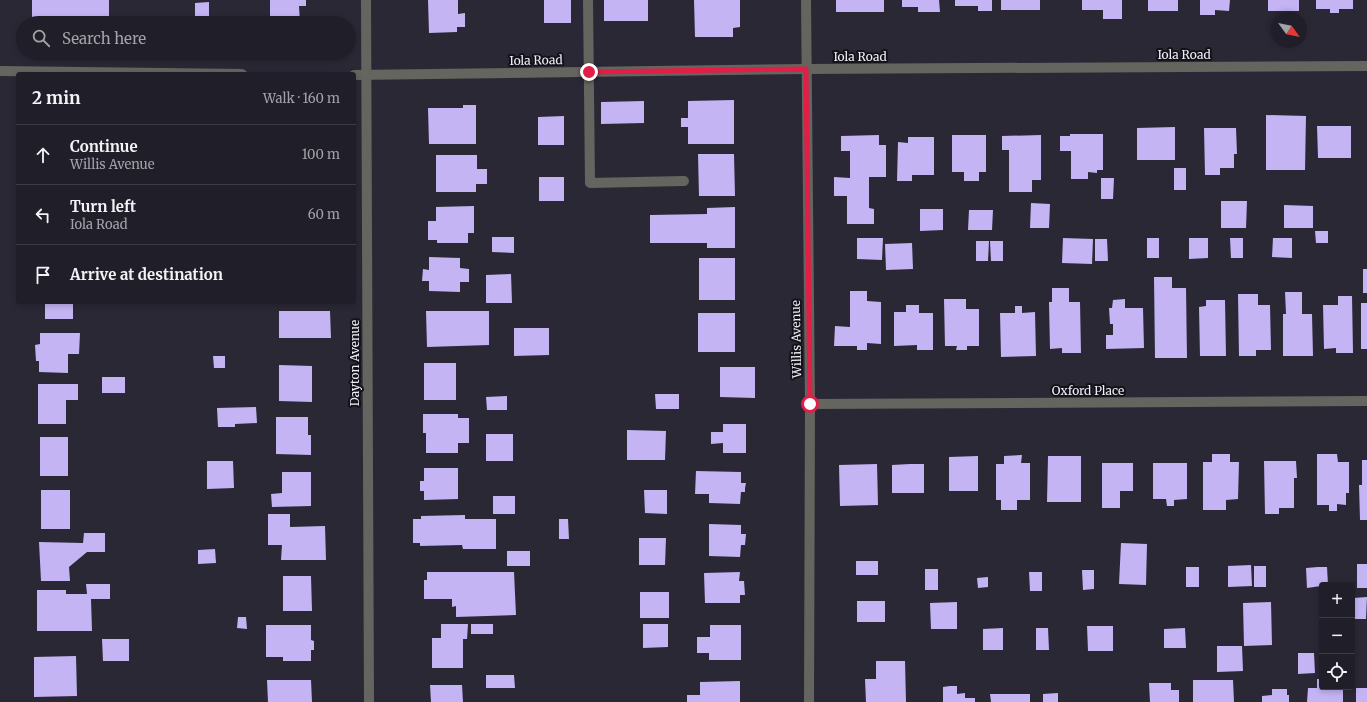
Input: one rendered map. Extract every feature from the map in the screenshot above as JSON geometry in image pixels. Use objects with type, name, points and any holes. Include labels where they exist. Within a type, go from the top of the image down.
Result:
[{"type":"street","name":"Dayton Avenue","points":[[366,0],[369,702]]},
{"type":"street","points":[[588,0],[590,183],[684,181]]},
{"type":"street","name":"Willis Avenue","points":[[806,0],[810,404],[809,702]]},
{"type":"street","name":"Iola Road","points":[[356,75],[806,69],[1367,66]]},
{"type":"street","points":[[0,71],[81,72]]},
{"type":"street","name":"Oxford Place","points":[[810,404],[1367,401]]},
{"type":"building","points":[[32,0],[109,0],[109,16],[32,16]]},
{"type":"building","points":[[270,0],[306,0],[306,6],[299,6],[300,16],[270,16]]},
{"type":"building","points":[[428,0],[458,0],[458,14],[465,13],[465,27],[457,27],[457,32],[429,33]]},
{"type":"building","points":[[544,0],[571,0],[571,23],[544,23]]},
{"type":"building","points":[[604,0],[648,0],[648,21],[604,21]]},
{"type":"building","points":[[694,0],[740,0],[740,27],[733,28],[733,37],[695,37]]},
{"type":"building","points":[[836,0],[884,0],[884,12],[836,12]]},
{"type":"building","points":[[902,0],[939,0],[940,12],[918,12],[918,7],[902,7]]},
{"type":"building","points":[[955,0],[992,0],[992,11],[978,11],[978,6],[955,6]]},
{"type":"building","points":[[1001,0],[1040,0],[1040,10],[1001,10]]},
{"type":"building","points":[[1082,0],[1122,0],[1122,19],[1103,19],[1103,10],[1082,10]]},
{"type":"building","points":[[1148,0],[1178,0],[1178,11],[1148,11]]},
{"type":"building","points":[[1200,0],[1230,0],[1229,11],[1215,10],[1215,15],[1200,15]]},
{"type":"building","points":[[1268,0],[1299,0],[1299,11],[1268,11]]},
{"type":"building","points":[[1316,0],[1353,0],[1353,9],[1339,9],[1339,13],[1330,13],[1330,9],[1316,9]]},
{"type":"building","points":[[209,2],[209,16],[195,16],[195,3]]},
{"type":"building","points":[[734,100],[734,144],[688,144],[688,127],[681,127],[681,118],[688,118],[688,101]]},
{"type":"building","points":[[644,101],[644,123],[601,124],[601,102]]},
{"type":"building","points":[[463,105],[476,105],[476,144],[429,144],[428,108],[463,108]]},
{"type":"building","points":[[1266,115],[1306,116],[1305,170],[1266,170]]},
{"type":"building","points":[[564,116],[564,145],[538,145],[538,117]]},
{"type":"building","points":[[1317,126],[1351,126],[1351,158],[1318,158]]},
{"type":"building","points":[[1175,127],[1175,160],[1137,160],[1137,128]]},
{"type":"building","points":[[1204,128],[1236,128],[1237,154],[1234,154],[1234,168],[1220,168],[1220,175],[1205,175]]},
{"type":"building","points":[[1070,134],[1103,134],[1103,170],[1097,170],[1097,173],[1088,172],[1088,179],[1071,179],[1071,151],[1060,151],[1060,136],[1070,136]]},
{"type":"building","points":[[879,135],[879,145],[886,145],[886,177],[869,177],[869,208],[874,209],[874,224],[847,224],[847,196],[834,196],[834,177],[850,178],[850,151],[841,151],[841,136]]},
{"type":"building","points":[[952,135],[986,135],[986,172],[979,172],[979,181],[964,181],[964,172],[952,172]]},
{"type":"building","points":[[1041,135],[1041,180],[1032,180],[1032,192],[1009,192],[1009,150],[1002,150],[1002,136]]},
{"type":"building","points":[[908,137],[934,137],[934,175],[912,175],[912,181],[897,181],[898,142],[908,143]]},
{"type":"building","points":[[698,154],[734,154],[735,196],[699,196]]},
{"type":"building","points":[[436,155],[477,155],[477,169],[487,169],[487,184],[476,184],[476,192],[436,192]]},
{"type":"building","points":[[1174,168],[1186,168],[1186,190],[1174,190]]},
{"type":"building","points":[[539,177],[564,177],[564,201],[539,201]]},
{"type":"building","points":[[1101,178],[1114,178],[1113,199],[1101,199]]},
{"type":"building","points":[[1221,201],[1247,201],[1246,228],[1221,228]]},
{"type":"building","points":[[1031,203],[1050,204],[1049,228],[1030,228]]},
{"type":"building","points":[[1284,205],[1313,206],[1313,228],[1284,228]]},
{"type":"building","points":[[474,206],[474,233],[468,233],[468,243],[437,243],[437,240],[428,240],[428,221],[436,221],[436,207]]},
{"type":"building","points":[[735,207],[735,248],[707,248],[707,243],[650,243],[650,215],[707,214],[707,208]]},
{"type":"building","points":[[920,209],[943,209],[943,230],[920,231]]},
{"type":"building","points":[[969,210],[993,210],[992,230],[968,230]]},
{"type":"building","points":[[1315,231],[1328,231],[1328,243],[1316,243]]},
{"type":"building","points":[[492,237],[514,237],[514,253],[492,252]]},
{"type":"building","points":[[857,238],[883,238],[882,260],[857,259]]},
{"type":"building","points":[[1063,238],[1093,239],[1092,264],[1062,263]]},
{"type":"building","points":[[1147,238],[1159,238],[1159,258],[1147,258]]},
{"type":"building","points":[[1189,238],[1208,238],[1208,258],[1189,259]]},
{"type":"building","points":[[1230,238],[1243,238],[1243,258],[1231,258]]},
{"type":"building","points":[[1273,238],[1292,238],[1292,258],[1272,257]]},
{"type":"building","points":[[1095,239],[1107,239],[1108,261],[1095,261]]},
{"type":"building","points":[[976,241],[989,241],[988,261],[976,261]]},
{"type":"building","points":[[990,241],[1003,241],[1003,261],[991,261]]},
{"type":"building","points":[[912,243],[913,269],[886,270],[885,244]]},
{"type":"building","points":[[429,257],[460,258],[460,268],[469,269],[469,282],[460,282],[460,292],[429,291],[429,281],[422,281],[423,269],[429,270]]},
{"type":"building","points":[[699,258],[735,258],[735,300],[699,300]]},
{"type":"building","points":[[1363,269],[1367,269],[1367,293],[1363,293]]},
{"type":"building","points":[[511,274],[512,303],[486,303],[486,275]]},
{"type":"building","points":[[1154,277],[1172,277],[1172,288],[1186,288],[1187,358],[1155,358]]},
{"type":"building","points":[[1052,288],[1069,288],[1069,302],[1080,302],[1081,353],[1062,353],[1062,348],[1050,349],[1049,302],[1052,302]]},
{"type":"building","points":[[850,291],[867,291],[867,301],[881,302],[881,344],[867,343],[867,350],[857,350],[857,346],[834,346],[835,326],[850,327]]},
{"type":"building","points":[[1285,292],[1302,292],[1302,314],[1312,314],[1313,356],[1283,356],[1283,314],[1286,314]]},
{"type":"building","points":[[1238,294],[1258,294],[1258,305],[1270,305],[1271,350],[1256,350],[1256,356],[1239,356]]},
{"type":"building","points":[[1338,296],[1352,296],[1353,353],[1336,353],[1336,348],[1324,349],[1323,305],[1338,305]]},
{"type":"building","points":[[944,299],[966,299],[966,309],[979,309],[979,346],[967,346],[967,350],[956,350],[957,346],[945,346]]},
{"type":"building","points":[[1125,299],[1125,308],[1143,308],[1144,348],[1106,349],[1106,335],[1113,335],[1113,324],[1110,324],[1109,308],[1112,308],[1113,300]]},
{"type":"building","points":[[1206,300],[1225,300],[1226,356],[1200,356],[1199,307],[1206,306]]},
{"type":"building","points":[[1361,303],[1367,303],[1367,349],[1361,349]]},
{"type":"building","points":[[45,304],[73,304],[73,319],[45,319]]},
{"type":"building","points":[[906,305],[919,305],[919,313],[933,313],[933,350],[917,350],[917,345],[894,346],[894,312],[906,312]]},
{"type":"building","points":[[1015,306],[1022,306],[1022,313],[1035,312],[1036,356],[1001,357],[1000,313],[1015,313]]},
{"type":"building","points":[[279,311],[330,311],[331,338],[279,338]]},
{"type":"building","points":[[426,311],[489,311],[489,345],[427,347]]},
{"type":"building","points":[[698,313],[735,313],[735,352],[698,352]]},
{"type":"building","points":[[514,328],[549,328],[549,355],[514,356]]},
{"type":"building","points":[[40,333],[80,333],[79,354],[68,354],[68,373],[39,372],[39,361],[36,361],[35,345],[40,344]]},
{"type":"building","points":[[213,356],[225,356],[225,368],[214,368]]},
{"type":"building","points":[[424,363],[456,363],[456,400],[424,400]]},
{"type":"building","points":[[279,365],[312,366],[312,402],[279,401]]},
{"type":"building","points":[[720,367],[755,367],[755,398],[720,397]]},
{"type":"building","points":[[102,377],[125,377],[125,393],[102,393]]},
{"type":"building","points":[[38,384],[78,384],[78,400],[66,400],[66,424],[38,424]]},
{"type":"building","points":[[655,394],[679,394],[679,409],[656,409]]},
{"type":"building","points":[[507,396],[507,410],[487,410],[486,397]]},
{"type":"building","points":[[256,407],[257,423],[235,424],[235,427],[218,427],[217,408]]},
{"type":"building","points":[[423,414],[458,414],[458,418],[469,418],[469,443],[458,443],[458,453],[426,453],[426,433],[423,433]]},
{"type":"building","points":[[276,417],[308,417],[308,435],[311,435],[311,455],[276,454]]},
{"type":"building","points":[[723,424],[746,424],[746,453],[723,453],[723,443],[711,444],[711,432],[723,432]]},
{"type":"building","points":[[627,430],[666,431],[665,460],[627,460]]},
{"type":"building","points":[[486,434],[513,434],[513,461],[486,461]]},
{"type":"building","points":[[40,437],[68,437],[68,476],[40,476]]},
{"type":"building","points":[[1212,454],[1230,454],[1230,462],[1239,462],[1238,499],[1226,500],[1226,510],[1203,510],[1203,462],[1212,462]]},
{"type":"building","points":[[1317,454],[1337,454],[1338,462],[1349,462],[1349,493],[1346,493],[1346,505],[1337,504],[1337,511],[1329,511],[1329,505],[1317,505]]},
{"type":"building","points":[[1022,455],[1021,463],[1030,463],[1030,500],[1017,500],[1017,510],[1001,510],[1001,500],[996,500],[996,464],[1004,464],[1004,456]]},
{"type":"building","points":[[978,456],[978,491],[949,491],[949,457]]},
{"type":"building","points":[[1048,456],[1081,456],[1081,502],[1047,502]]},
{"type":"building","points":[[1362,460],[1367,460],[1367,520],[1360,520],[1359,485],[1362,485]]},
{"type":"building","points":[[207,461],[233,461],[234,488],[207,489]]},
{"type":"building","points":[[1264,461],[1296,461],[1297,478],[1294,478],[1294,508],[1279,508],[1279,514],[1265,514]]},
{"type":"building","points":[[1102,463],[1133,463],[1133,491],[1120,491],[1120,508],[1102,508]]},
{"type":"building","points":[[1153,463],[1187,463],[1187,499],[1174,500],[1174,506],[1167,506],[1166,499],[1153,499]]},
{"type":"building","points":[[877,464],[878,505],[840,506],[839,465]]},
{"type":"building","points":[[924,464],[924,493],[892,493],[892,465]]},
{"type":"building","points":[[424,468],[458,468],[458,499],[424,500],[424,491],[420,491],[420,481],[424,481]]},
{"type":"building","points":[[696,471],[741,472],[741,483],[746,483],[745,492],[741,492],[740,504],[709,503],[709,494],[695,494]]},
{"type":"building","points":[[282,472],[311,472],[311,506],[272,507],[271,494],[282,493]]},
{"type":"building","points":[[41,490],[70,490],[70,529],[41,529]]},
{"type":"building","points":[[644,490],[667,490],[667,514],[645,513]]},
{"type":"building","points":[[493,496],[515,496],[515,514],[493,514]]},
{"type":"building","points":[[268,514],[290,514],[290,527],[325,526],[326,560],[281,560],[282,545],[268,545]]},
{"type":"building","points":[[465,515],[465,519],[496,519],[496,549],[463,549],[462,545],[420,546],[420,543],[413,543],[413,519],[421,519],[421,516]]},
{"type":"building","points":[[559,519],[568,519],[569,539],[559,539]]},
{"type":"building","points":[[709,524],[741,525],[741,534],[746,534],[745,545],[741,545],[740,557],[709,556]]},
{"type":"building","points":[[84,533],[105,533],[105,552],[87,552],[69,567],[70,581],[41,581],[39,542],[83,543]]},
{"type":"building","points":[[639,538],[666,538],[665,565],[639,565]]},
{"type":"building","points":[[1121,543],[1147,544],[1146,585],[1119,584]]},
{"type":"building","points":[[215,549],[216,563],[198,564],[198,550]]},
{"type":"building","points":[[507,551],[530,551],[530,566],[507,566]]},
{"type":"building","points":[[856,561],[878,561],[878,575],[856,575]]},
{"type":"building","points":[[1357,564],[1367,564],[1367,588],[1357,588]]},
{"type":"building","points":[[1251,565],[1252,586],[1228,587],[1228,566]]},
{"type":"building","points":[[1254,566],[1266,566],[1266,587],[1254,587]]},
{"type":"building","points":[[1186,567],[1199,567],[1199,587],[1186,587]]},
{"type":"building","points":[[1327,567],[1328,582],[1319,582],[1319,586],[1307,588],[1306,568]]},
{"type":"building","points":[[925,569],[938,569],[938,590],[925,590]]},
{"type":"building","points":[[1082,570],[1094,570],[1094,589],[1083,590]]},
{"type":"building","points":[[427,572],[514,572],[516,615],[456,617],[456,606],[452,607],[452,599],[424,599],[424,580],[427,580]]},
{"type":"building","points":[[740,572],[739,581],[744,581],[745,595],[740,595],[740,603],[705,603],[704,573]]},
{"type":"building","points":[[1029,572],[1042,572],[1042,591],[1030,591]]},
{"type":"building","points":[[283,576],[311,576],[312,611],[283,611]]},
{"type":"building","points":[[988,577],[988,587],[978,588],[977,578]]},
{"type":"building","points":[[86,584],[110,584],[110,599],[91,599],[92,631],[37,631],[37,590],[66,590],[66,594],[87,594]]},
{"type":"building","points":[[640,592],[669,592],[669,618],[640,618]]},
{"type":"building","points":[[1367,597],[1366,619],[1355,619],[1355,598]]},
{"type":"building","points":[[857,601],[885,601],[885,622],[857,622]]},
{"type":"building","points":[[957,602],[957,629],[931,629],[930,603]]},
{"type":"building","points":[[1271,602],[1272,645],[1244,646],[1243,603]]},
{"type":"building","points":[[238,617],[246,617],[247,629],[237,628]]},
{"type":"building","points":[[441,624],[468,624],[467,639],[463,639],[463,668],[432,668],[432,638],[441,638]]},
{"type":"building","points":[[471,624],[493,624],[493,634],[471,634]]},
{"type":"building","points":[[643,624],[668,624],[668,647],[643,648]]},
{"type":"building","points":[[266,625],[311,625],[311,640],[314,641],[314,650],[311,650],[311,661],[283,661],[283,657],[266,657]]},
{"type":"building","points":[[710,625],[741,625],[741,660],[709,660],[709,653],[697,653],[697,637],[710,637]]},
{"type":"building","points":[[1087,626],[1113,626],[1113,651],[1088,651]]},
{"type":"building","points":[[1003,628],[1003,650],[983,650],[983,629]]},
{"type":"building","points":[[1036,628],[1048,628],[1049,650],[1036,650]]},
{"type":"building","points":[[1185,628],[1186,648],[1164,648],[1164,629]]},
{"type":"building","points":[[102,639],[129,639],[129,661],[103,661]]},
{"type":"building","points":[[1217,646],[1242,646],[1243,671],[1217,672]]},
{"type":"building","points":[[1298,653],[1314,653],[1315,673],[1298,674]]},
{"type":"building","points":[[76,656],[77,696],[34,697],[34,657]]},
{"type":"building","points":[[876,661],[905,661],[906,702],[866,702],[865,679],[876,679]]},
{"type":"building","points":[[486,675],[514,675],[515,688],[486,688]]},
{"type":"building","points":[[1317,679],[1319,679],[1319,690],[1343,690],[1343,702],[1307,702],[1308,688],[1317,688]]},
{"type":"building","points":[[267,680],[311,680],[312,702],[268,702]]},
{"type":"building","points":[[1193,680],[1233,680],[1234,702],[1193,702]]},
{"type":"building","points":[[740,681],[740,702],[687,702],[687,695],[700,695],[700,682]]},
{"type":"building","points":[[1149,683],[1171,683],[1171,690],[1179,690],[1179,702],[1150,702]]},
{"type":"building","points":[[430,685],[462,685],[463,702],[431,702]]},
{"type":"building","points":[[957,686],[957,694],[965,693],[965,698],[975,698],[975,702],[943,702],[943,687]]},
{"type":"building","points":[[1356,688],[1367,688],[1367,702],[1356,702]]},
{"type":"building","points":[[1272,689],[1287,689],[1289,702],[1262,702],[1262,696],[1272,695]]},
{"type":"building","points":[[1058,693],[1058,702],[1043,702],[1043,694]]},
{"type":"building","points":[[990,694],[1030,694],[1030,702],[991,702]]},
{"type":"route","points":[[589,72],[806,69],[810,404]]}]
